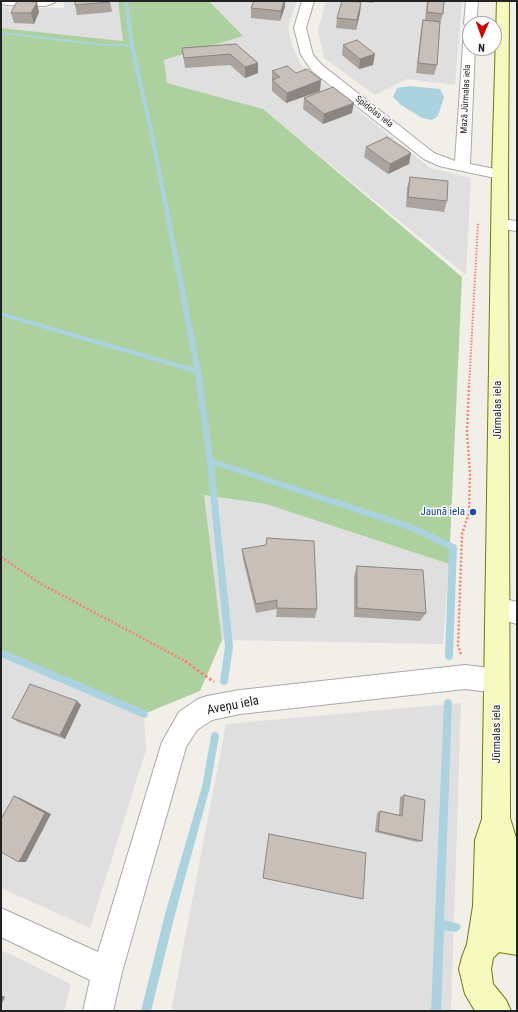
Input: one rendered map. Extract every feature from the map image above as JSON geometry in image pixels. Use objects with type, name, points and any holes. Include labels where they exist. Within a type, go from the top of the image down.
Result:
[{"type":"main road","name":"Jūrmalas iela","points":[[503,1],[500,224],[507,610],[497,681],[496,818],[504,845],[508,890],[517,920]]},
{"type":"main road","name":"Jūrmalas iela","points":[[491,1009],[481,994],[475,969],[477,957],[482,947],[488,906],[489,840],[496,818]]},
{"type":"main road","points":[[482,947],[497,937],[507,937],[517,940]]},
{"type":"street","points":[[6,2],[45,3],[50,1]]},
{"type":"street","name":"Spīdolas iela","points":[[308,1],[300,28],[307,55],[317,68],[429,156],[444,163],[500,174]]},
{"type":"street","points":[[471,16],[472,1]]},
{"type":"street","name":"Mazā Jūrmalas iela","points":[[462,167],[469,56]]},
{"type":"street","points":[[500,224],[517,226]]},
{"type":"street","name":"Aveņu iela","points":[[98,1011],[107,972],[175,742],[188,721],[207,708],[240,702],[465,677],[497,681]]},
{"type":"street","points":[[1,922],[107,972]]},
{"type":"path","points":[[465,677],[464,660],[458,646],[462,534],[469,514],[470,473],[467,432],[478,217]]},
{"type":"path","points":[[1,558],[41,584],[181,658],[240,702]]},
{"type":"shaded area","points":[[64,1],[118,1],[124,41],[1,28],[1,7],[64,8]]},
{"type":"shaded area","points":[[209,1],[297,1],[288,27],[292,45],[301,65],[430,168],[471,178],[466,275],[263,110],[167,83],[164,60],[242,36]]},
{"type":"shaded area","points":[[326,1],[462,1],[455,85],[407,79],[375,95],[324,58],[318,30]]},
{"type":"shaded area","points":[[203,495],[266,504],[449,564],[443,644],[222,640]]},
{"type":"shaded area","points":[[1,653],[144,714],[146,750],[90,928],[1,888]]},
{"type":"shaded area","points":[[461,703],[451,1011],[171,1011],[226,724]]},
{"type":"shaded area","points":[[1,950],[71,984],[64,1011],[1,1011]]},
{"type":"green space","points":[[118,1],[209,1],[243,36],[164,60],[167,83],[263,109],[462,277],[449,564],[266,504],[204,495],[222,640],[200,691],[144,714],[1,653],[1,28],[123,41]]},
{"type":"water","points":[[409,86],[440,89],[444,97],[438,116],[432,120],[422,118],[401,105],[393,97],[397,88]]},
{"type":"building","points":[[17,1],[37,2],[31,13],[11,13]]},
{"type":"building","points":[[75,1],[110,1],[110,2],[75,5]]},
{"type":"building","points":[[254,1],[284,1],[281,11],[251,8]]},
{"type":"building","points":[[342,1],[361,2],[357,20],[337,18]]},
{"type":"building","points":[[428,1],[444,1],[443,14],[427,12]]},
{"type":"building","points":[[423,20],[440,22],[437,65],[418,63]]},
{"type":"building","points":[[357,40],[375,54],[360,59],[343,45]]},
{"type":"building","points":[[236,44],[258,63],[245,67],[230,54],[184,58],[182,48]]},
{"type":"building","points":[[287,66],[296,73],[307,69],[321,80],[287,93],[272,80],[280,77],[272,71]]},
{"type":"building","points":[[333,87],[354,103],[324,114],[304,98]]},
{"type":"building","points":[[387,137],[411,153],[390,164],[366,147]]},
{"type":"building","points":[[410,177],[448,181],[447,201],[408,197]]},
{"type":"building","points":[[267,538],[314,541],[317,609],[277,608],[277,600],[256,604],[242,549],[266,545]]},
{"type":"building","points":[[357,566],[423,570],[426,613],[357,608]]},
{"type":"building","points":[[30,684],[77,701],[60,735],[12,718]]},
{"type":"building","points":[[404,795],[425,800],[422,841],[378,831],[380,811],[402,816]]},
{"type":"building","points":[[14,796],[45,813],[19,862],[1,852],[1,819]]},
{"type":"building","points":[[269,834],[366,853],[363,899],[263,878]]},
{"type":"waterway","points":[[126,1],[132,45]]},
{"type":"waterway","points":[[1,33],[105,45],[132,45]]},
{"type":"waterway","points":[[132,45],[153,140],[198,371]]},
{"type":"waterway","points":[[1,314],[198,371]]},
{"type":"waterway","points":[[198,371],[210,461]]},
{"type":"waterway","points":[[210,461],[414,528],[453,547],[449,656]]},
{"type":"waterway","points":[[210,461],[229,647],[224,681]]},
{"type":"waterway","points":[[1,653],[144,714]]},
{"type":"waterway","points":[[436,1011],[448,703]]},
{"type":"waterway","points":[[146,1011],[170,914],[206,787],[215,736]]},
{"type":"waterway","points":[[440,924],[456,927]]},
{"type":"place","name":"Jaunā iela","points":[[473,512]]}]
